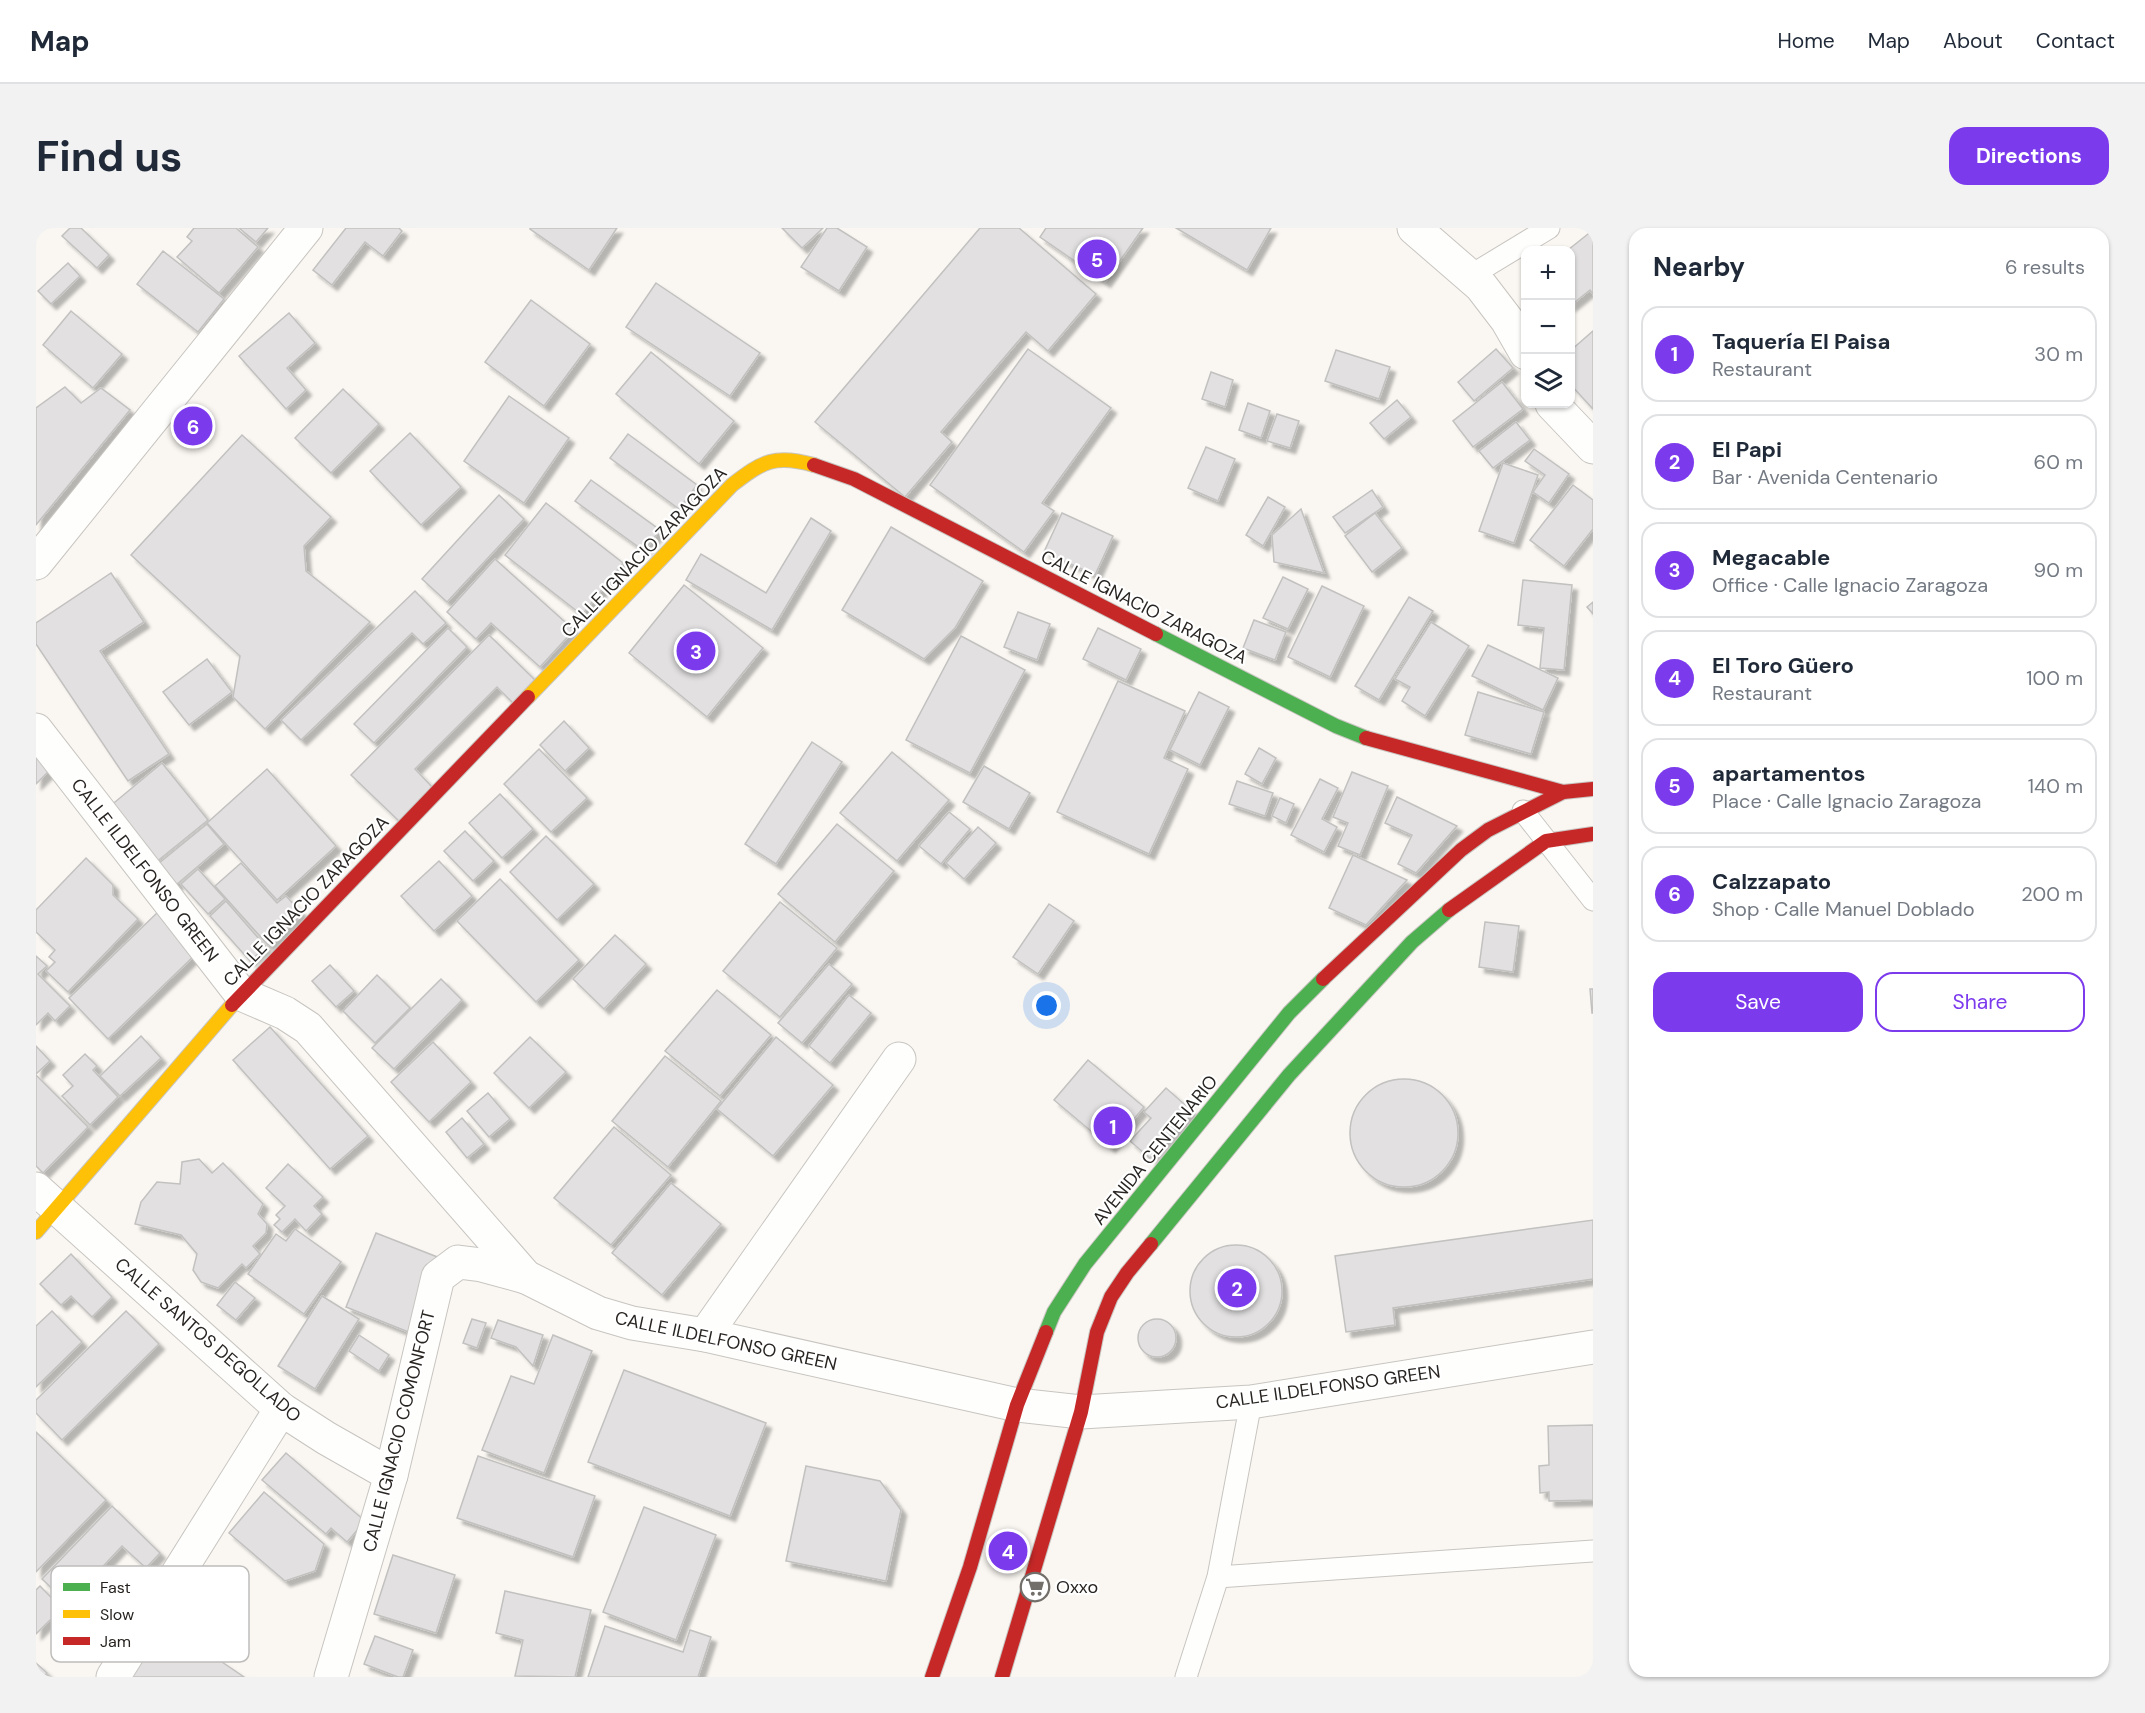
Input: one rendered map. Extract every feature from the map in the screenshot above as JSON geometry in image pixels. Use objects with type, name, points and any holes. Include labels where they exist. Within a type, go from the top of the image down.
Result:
[{"type":"main road","name":"CALLE IGNACIO ZARAGOZA","points":[[43,1209],[241,994],[732,485],[754,467],[771,460],[794,461],[854,479],[1326,721],[1364,738],[1563,792]]},
{"type":"main road","name":"AVENIDA CENTENARIO","points":[[932,1677],[970,1567],[1017,1405],[1053,1312],[1085,1264],[1289,1013],[1320,981],[1461,850],[1488,830],[1563,792],[1593,789]]},
{"type":"main road","points":[[1002,1677],[1081,1412],[1097,1332],[1111,1297],[1127,1273],[1289,1074],[1412,942],[1441,916],[1546,841],[1593,834]]},
{"type":"street","points":[[36,563],[306,228]]},
{"type":"street","points":[[1414,228],[1481,286],[1507,320],[1521,344]]},
{"type":"street","points":[[1556,408],[1593,447]]},
{"type":"street","name":"CALLE ILDELFONSO GREEN","points":[[36,730],[241,994],[285,1013],[308,1028],[526,1277],[598,1313],[632,1323],[705,1335],[1017,1405],[1081,1412],[1251,1402],[1593,1347]]},
{"type":"street","points":[[705,1335],[899,1059]]},
{"type":"street","name":"CALLE SANTOS DEGOLLADO","points":[[43,1209],[281,1409],[391,1475]]},
{"type":"street","name":"CALLE IGNACIO COMONFORT","points":[[331,1677],[391,1475],[438,1276],[458,1262],[482,1265],[526,1277]]},
{"type":"street","points":[[183,1566],[281,1409]]},
{"type":"street","points":[[113,1677],[122,1662]]},
{"type":"lane","points":[[1470,276],[1549,228]]},
{"type":"lane","points":[[1523,811],[1593,900]]},
{"type":"lane","points":[[1186,1677],[1218,1577],[1251,1402]]},
{"type":"lane","points":[[1218,1577],[1593,1551]]},
{"type":"building","points":[[70,228],[81,228],[109,255],[97,268],[62,236]]},
{"type":"building","points":[[194,228],[236,228],[258,247],[219,293],[177,257],[192,241],[187,237]]},
{"type":"building","points":[[239,228],[268,228],[256,242]]},
{"type":"building","points":[[346,228],[399,228],[402,231],[383,256],[365,242],[332,285],[313,270]]},
{"type":"building","points":[[530,228],[617,228],[589,270]]},
{"type":"building","points":[[782,228],[823,228],[802,248]]},
{"type":"building","points":[[827,228],[837,228],[867,247],[839,291],[801,267]]},
{"type":"building","points":[[980,228],[1019,228],[1096,294],[1048,351],[1026,332],[941,432],[952,442],[905,497],[815,422]]},
{"type":"building","points":[[1046,228],[1143,228],[1105,282],[1040,237]]},
{"type":"building","points":[[1176,228],[1271,228],[1247,270]]},
{"type":"building","points":[[1593,230],[1593,294],[1590,290],[1575,302],[1575,246],[1573,246]]},
{"type":"building","points":[[163,251],[224,299],[198,332],[137,284]]},
{"type":"building","points":[[68,263],[80,276],[51,304],[38,291]]},
{"type":"building","points":[[656,283],[760,353],[730,396],[626,327]]},
{"type":"building","points":[[531,300],[590,344],[544,406],[485,362]]},
{"type":"building","points":[[71,311],[122,354],[93,388],[43,345]]},
{"type":"building","points":[[289,313],[315,343],[287,368],[306,390],[286,409],[239,356]]},
{"type":"building","points":[[1593,331],[1593,409],[1575,389],[1575,347]]},
{"type":"building","points":[[1028,349],[1111,408],[1042,503],[1054,511],[1024,552],[930,485]]},
{"type":"building","points":[[1496,349],[1513,368],[1474,401],[1458,382]]},
{"type":"building","points":[[1336,350],[1390,367],[1379,399],[1325,381]]},
{"type":"building","points":[[651,352],[734,421],[699,464],[616,394]]},
{"type":"building","points":[[1211,372],[1233,380],[1225,407],[1202,399]]},
{"type":"building","points":[[1502,382],[1523,409],[1473,447],[1453,421]]},
{"type":"building","points":[[65,387],[81,403],[101,388],[130,410],[36,525],[36,408]]},
{"type":"building","points":[[343,389],[379,424],[331,473],[295,438]]},
{"type":"building","points":[[509,396],[569,438],[524,503],[464,461]]},
{"type":"building","points":[[1397,400],[1411,417],[1384,439],[1370,423]]},
{"type":"building","points":[[1248,403],[1270,411],[1261,438],[1239,430]]},
{"type":"building","points":[[1277,414],[1299,421],[1290,448],[1267,441]]},
{"type":"building","points":[[1516,422],[1530,440],[1493,468],[1479,451]]},
{"type":"building","points":[[410,433],[461,487],[421,525],[370,471]]},
{"type":"building","points":[[628,434],[697,485],[679,509],[610,458]]},
{"type":"building","points":[[242,435],[331,517],[304,546],[306,571],[370,622],[265,729],[233,697],[240,656],[131,555]]},
{"type":"building","points":[[1206,447],[1235,459],[1218,501],[1188,488]]},
{"type":"building","points":[[1534,449],[1569,474],[1549,503],[1533,492],[1545,475],[1525,461]]},
{"type":"building","points":[[1503,463],[1538,475],[1514,543],[1479,531]]},
{"type":"building","points":[[591,480],[660,530],[644,551],[575,501]]},
{"type":"building","points":[[1573,485],[1593,500],[1593,529],[1564,566],[1530,540]]},
{"type":"building","points":[[1372,490],[1383,507],[1345,533],[1333,517]]},
{"type":"building","points":[[499,495],[524,519],[447,602],[422,579]]},
{"type":"building","points":[[1268,497],[1285,507],[1263,546],[1246,535]]},
{"type":"building","points":[[546,503],[623,563],[582,615],[505,555]]},
{"type":"building","points":[[1301,509],[1324,573],[1274,562],[1272,535]]},
{"type":"building","points":[[1062,513],[1113,536],[1095,575],[1044,552]]},
{"type":"building","points":[[1375,513],[1402,548],[1372,572],[1345,536]]},
{"type":"building","points":[[811,518],[831,531],[772,630],[686,580],[701,554],[766,593]]},
{"type":"building","points":[[891,527],[983,581],[955,628],[924,659],[842,610]]},
{"type":"building","points":[[495,559],[574,630],[540,667],[491,623],[476,639],[447,612]]},
{"type":"building","points":[[111,573],[144,622],[100,651],[169,754],[128,781],[36,644],[36,623]]},
{"type":"building","points":[[1283,577],[1308,589],[1288,629],[1263,618]]},
{"type":"building","points":[[1523,580],[1572,585],[1564,670],[1540,668],[1544,628],[1518,625]]},
{"type":"building","points":[[684,585],[763,648],[707,717],[629,653]]},
{"type":"building","points":[[1322,586],[1364,606],[1330,677],[1288,657]]},
{"type":"building","points":[[415,591],[446,623],[423,644],[412,633],[301,740],[281,720]]},
{"type":"building","points":[[1409,597],[1433,611],[1379,700],[1355,686]]},
{"type":"building","points":[[1593,602],[1593,614],[1587,607]]},
{"type":"building","points":[[1018,612],[1050,624],[1037,660],[1004,647]]},
{"type":"building","points":[[1254,620],[1286,632],[1275,660],[1243,648]]},
{"type":"building","points":[[1431,622],[1469,646],[1425,716],[1402,701],[1410,687],[1395,679]]},
{"type":"building","points":[[448,628],[467,647],[374,743],[354,724]]},
{"type":"building","points":[[1098,628],[1141,649],[1126,680],[1083,659]]},
{"type":"building","points":[[489,635],[535,680],[513,703],[497,687],[415,769],[433,788],[400,822],[351,775]]},
{"type":"building","points":[[961,636],[1025,670],[970,773],[906,740]]},
{"type":"building","points":[[1488,645],[1558,678],[1543,710],[1472,676]]},
{"type":"building","points":[[207,659],[232,692],[189,725],[163,692]]},
{"type":"building","points":[[1118,681],[1185,711],[1164,758],[1188,769],[1149,854],[1057,812]]},
{"type":"building","points":[[1199,692],[1229,707],[1200,765],[1170,750]]},
{"type":"building","points":[[1478,692],[1544,712],[1531,754],[1465,735]]},
{"type":"building","points":[[564,721],[589,748],[565,771],[540,745]]},
{"type":"building","points":[[812,742],[842,762],[776,864],[745,844]]},
{"type":"building","points":[[1259,748],[1276,758],[1262,784],[1245,774]]},
{"type":"building","points":[[539,749],[587,798],[551,832],[504,784]]},
{"type":"building","points":[[36,751],[53,767],[36,784]]},
{"type":"building","points":[[892,752],[949,800],[897,861],[840,813]]},
{"type":"building","points":[[162,763],[208,820],[155,863],[109,807]]},
{"type":"building","points":[[984,766],[1030,793],[1009,829],[963,802]]},
{"type":"building","points":[[267,769],[336,846],[277,900],[207,823]]},
{"type":"building","points":[[1352,772],[1388,786],[1360,855],[1338,846],[1348,823],[1333,817]]},
{"type":"building","points":[[1320,779],[1338,788],[1322,819],[1337,827],[1324,852],[1291,835]]},
{"type":"building","points":[[1237,781],[1273,793],[1265,816],[1229,804]]},
{"type":"building","points":[[500,794],[533,829],[502,858],[469,823]]},
{"type":"building","points":[[1397,797],[1457,826],[1416,873],[1398,864],[1412,835],[1385,823]]},
{"type":"building","points":[[1280,798],[1294,804],[1286,823],[1272,816]]},
{"type":"building","points":[[949,812],[970,829],[941,864],[919,846]]},
{"type":"building","points":[[207,824],[224,844],[176,885],[158,864]]},
{"type":"building","points":[[837,824],[894,871],[835,942],[778,894]]},
{"type":"building","points":[[978,827],[996,843],[964,879],[946,863]]},
{"type":"building","points":[[465,831],[494,861],[473,881],[444,851]]},
{"type":"building","points":[[546,836],[594,884],[557,920],[510,872]]},
{"type":"building","points":[[1353,855],[1407,880],[1366,925],[1329,908]]},
{"type":"building","points":[[86,858],[113,885],[113,895],[138,919],[68,992],[46,971],[55,962],[49,957],[55,950],[36,932],[36,910]]},
{"type":"building","points":[[439,861],[472,896],[434,931],[401,896]]},
{"type":"building","points":[[241,863],[277,903],[286,896],[303,914],[268,945],[215,886]]},
{"type":"building","points":[[198,869],[225,899],[208,914],[181,884]]},
{"type":"building","points":[[500,879],[579,960],[536,1002],[457,921]]},
{"type":"building","points":[[226,901],[266,947],[250,961],[210,916]]},
{"type":"building","points":[[780,902],[837,948],[780,1017],[723,971]]},
{"type":"building","points":[[1049,904],[1074,921],[1038,974],[1013,957]]},
{"type":"building","points":[[159,911],[198,952],[108,1039],[69,998]]},
{"type":"building","points":[[1485,922],[1519,926],[1513,972],[1479,967]]},
{"type":"building","points":[[615,935],[646,964],[604,1009],[573,979]]},
{"type":"building","points":[[36,956],[47,966],[38,974],[70,1006],[55,1021],[48,1013],[36,1025]]},
{"type":"building","points":[[829,964],[852,984],[802,1043],[778,1023]]},
{"type":"building","points":[[330,965],[354,991],[336,1007],[312,981]]},
{"type":"building","points":[[377,975],[410,1008],[375,1043],[343,1011]]},
{"type":"building","points":[[441,979],[462,1000],[394,1069],[372,1048]]},
{"type":"building","points":[[1590,989],[1593,989],[1593,1013],[1592,1013]]},
{"type":"building","points":[[717,990],[771,1035],[720,1096],[665,1051]]},
{"type":"building","points":[[849,995],[871,1013],[830,1063],[809,1046]]},
{"type":"building","points":[[270,1027],[368,1136],[330,1169],[233,1060]]},
{"type":"building","points":[[141,1036],[161,1058],[120,1096],[100,1076]]},
{"type":"building","points":[[530,1037],[566,1072],[529,1108],[494,1073]]},
{"type":"building","points":[[776,1037],[833,1085],[773,1156],[717,1109]]},
{"type":"building","points":[[433,1042],[471,1082],[429,1122],[391,1082]]},
{"type":"building","points":[[36,1046],[50,1061],[36,1074]]},
{"type":"building","points":[[85,1054],[97,1066],[93,1070],[118,1097],[90,1125],[62,1096],[73,1086],[63,1075]]},
{"type":"building","points":[[665,1056],[721,1101],[668,1167],[612,1121]]},
{"type":"building","points":[[1088,1060],[1144,1107],[1110,1147],[1054,1100]]},
{"type":"building","points":[[36,1075],[88,1127],[43,1173],[36,1166]]},
{"type":"building","points":[[1404,1079],[1425,1083],[1442,1095],[1454,1112],[1458,1133],[1454,1154],[1442,1171],[1425,1183],[1404,1187],[1383,1183],[1366,1171],[1354,1154],[1350,1133],[1354,1112],[1366,1095],[1383,1083]]},
{"type":"building","points":[[1166,1088],[1192,1111],[1150,1158],[1130,1141],[1151,1118],[1144,1112]]},
{"type":"building","points":[[488,1093],[510,1119],[489,1137],[467,1111]]},
{"type":"building","points":[[462,1118],[484,1144],[467,1158],[446,1132]]},
{"type":"building","points":[[614,1127],[671,1175],[611,1245],[554,1198]]},
{"type":"building","points":[[199,1159],[212,1173],[223,1163],[263,1204],[258,1214],[267,1224],[266,1233],[253,1246],[260,1254],[246,1268],[242,1264],[218,1288],[201,1282],[193,1270],[197,1254],[181,1235],[135,1224],[141,1202],[157,1182],[180,1184],[182,1162]]},
{"type":"building","points":[[288,1164],[323,1197],[314,1206],[322,1214],[306,1231],[295,1219],[282,1232],[274,1225],[280,1219],[276,1215],[285,1206],[266,1188]]},
{"type":"building","points":[[671,1183],[721,1224],[662,1295],[612,1253]]},
{"type":"building","points":[[1593,1220],[1593,1279],[1393,1308],[1395,1325],[1346,1332],[1335,1256]]},
{"type":"building","points":[[295,1229],[341,1262],[304,1314],[248,1274],[276,1234],[286,1241]]},
{"type":"building","points":[[376,1233],[440,1258],[411,1333],[346,1307]]},
{"type":"building","points":[[1236,1245],[1254,1249],[1268,1259],[1278,1273],[1282,1291],[1278,1309],[1268,1323],[1254,1333],[1236,1337],[1218,1333],[1204,1323],[1194,1309],[1190,1291],[1194,1273],[1204,1259],[1218,1249]]},
{"type":"building","points":[[71,1254],[112,1297],[92,1317],[71,1296],[61,1305],[40,1284]]},
{"type":"building","points":[[235,1282],[255,1298],[236,1320],[217,1305]]},
{"type":"building","points":[[322,1296],[359,1319],[315,1389],[278,1366]]},
{"type":"building","points":[[52,1311],[82,1342],[36,1387],[36,1326]]},
{"type":"building","points":[[126,1311],[159,1344],[62,1440],[36,1413],[36,1400]]},
{"type":"building","points":[[472,1319],[486,1323],[477,1348],[463,1343]]},
{"type":"building","points":[[1157,1319],[1171,1324],[1176,1338],[1171,1352],[1157,1357],[1143,1352],[1138,1338],[1143,1324]]},
{"type":"building","points":[[498,1320],[543,1335],[533,1366],[516,1347],[491,1338]]},
{"type":"building","points":[[359,1335],[389,1355],[379,1371],[349,1351]]},
{"type":"building","points":[[553,1335],[592,1351],[544,1473],[482,1450],[511,1376],[534,1384]]},
{"type":"building","points":[[624,1370],[766,1423],[730,1516],[588,1462]]},
{"type":"building","points":[[1593,1425],[1593,1500],[1549,1501],[1549,1492],[1540,1493],[1539,1466],[1549,1465],[1548,1426]]},
{"type":"building","points":[[36,1432],[106,1500],[36,1572]]},
{"type":"building","points":[[286,1453],[365,1521],[347,1542],[331,1528],[326,1534],[262,1480]]},
{"type":"building","points":[[478,1456],[595,1496],[573,1557],[457,1518]]},
{"type":"building","points":[[806,1466],[880,1481],[901,1510],[886,1581],[786,1561]]},
{"type":"building","points":[[264,1492],[324,1544],[315,1571],[285,1581],[229,1533]]},
{"type":"building","points":[[112,1506],[160,1553],[148,1566],[144,1566],[122,1546],[103,1566],[54,1566]]},
{"type":"building","points":[[644,1507],[716,1535],[676,1640],[603,1612]]},
{"type":"building","points":[[393,1555],[455,1575],[436,1633],[374,1614]]},
{"type":"building","points":[[51,1570],[51,1587],[42,1579]]},
{"type":"building","points":[[40,1586],[51,1597],[51,1621],[36,1634],[36,1590]]},
{"type":"building","points":[[505,1591],[591,1610],[575,1677],[515,1676],[523,1640],[496,1633]]},
{"type":"building","points":[[605,1626],[683,1652],[690,1630],[711,1637],[698,1677],[588,1677]]},
{"type":"building","points":[[375,1636],[413,1650],[403,1677],[364,1664]]},
{"type":"building","points":[[140,1662],[222,1662],[244,1677],[130,1677]]},
{"type":"building","points":[[36,1663],[47,1673],[43,1677],[36,1677]]},
{"type":"traffic: fast","points":[[1156,634],[1336,726],[1366,738]]},
{"type":"traffic: fast","points":[[1151,1244],[1289,1075],[1412,942],[1449,910]]},
{"type":"traffic: fast","points":[[1046,1332],[1054,1312],[1085,1264],[1289,1013],[1323,979]]},
{"type":"traffic: slow","points":[[528,697],[732,485],[752,470],[770,462],[789,460],[814,465]]},
{"type":"traffic: slow","points":[[36,1232],[232,1005]]},
{"type":"traffic: jam","points":[[814,465],[854,479],[1156,634]]},
{"type":"traffic: jam","points":[[232,1005],[528,697]]},
{"type":"traffic: jam","points":[[1366,738],[1563,792]]},
{"type":"traffic: jam","points":[[1323,979],[1461,850],[1488,830],[1563,792],[1593,789]]},
{"type":"traffic: jam","points":[[1449,910],[1546,841],[1593,834]]},
{"type":"traffic: jam","points":[[1002,1677],[1081,1412],[1097,1332],[1111,1297],[1151,1244]]},
{"type":"traffic: jam","points":[[932,1677],[970,1567],[1017,1405],[1046,1332]]},
{"type":"place","name":"apartamentos","points":[[1097,259]]},
{"type":"place","name":"Calzzapato","points":[[193,426]]},
{"type":"place","name":"Megacable","points":[[696,651]]},
{"type":"place","name":"Taquería El Paisa","points":[[1113,1126]]},
{"type":"place","name":"El Papi","points":[[1237,1288]]},
{"type":"place","name":"El Toro Güero","points":[[1008,1551]]},
{"type":"place","name":"Oxxo","points":[[1035,1587]]}]
